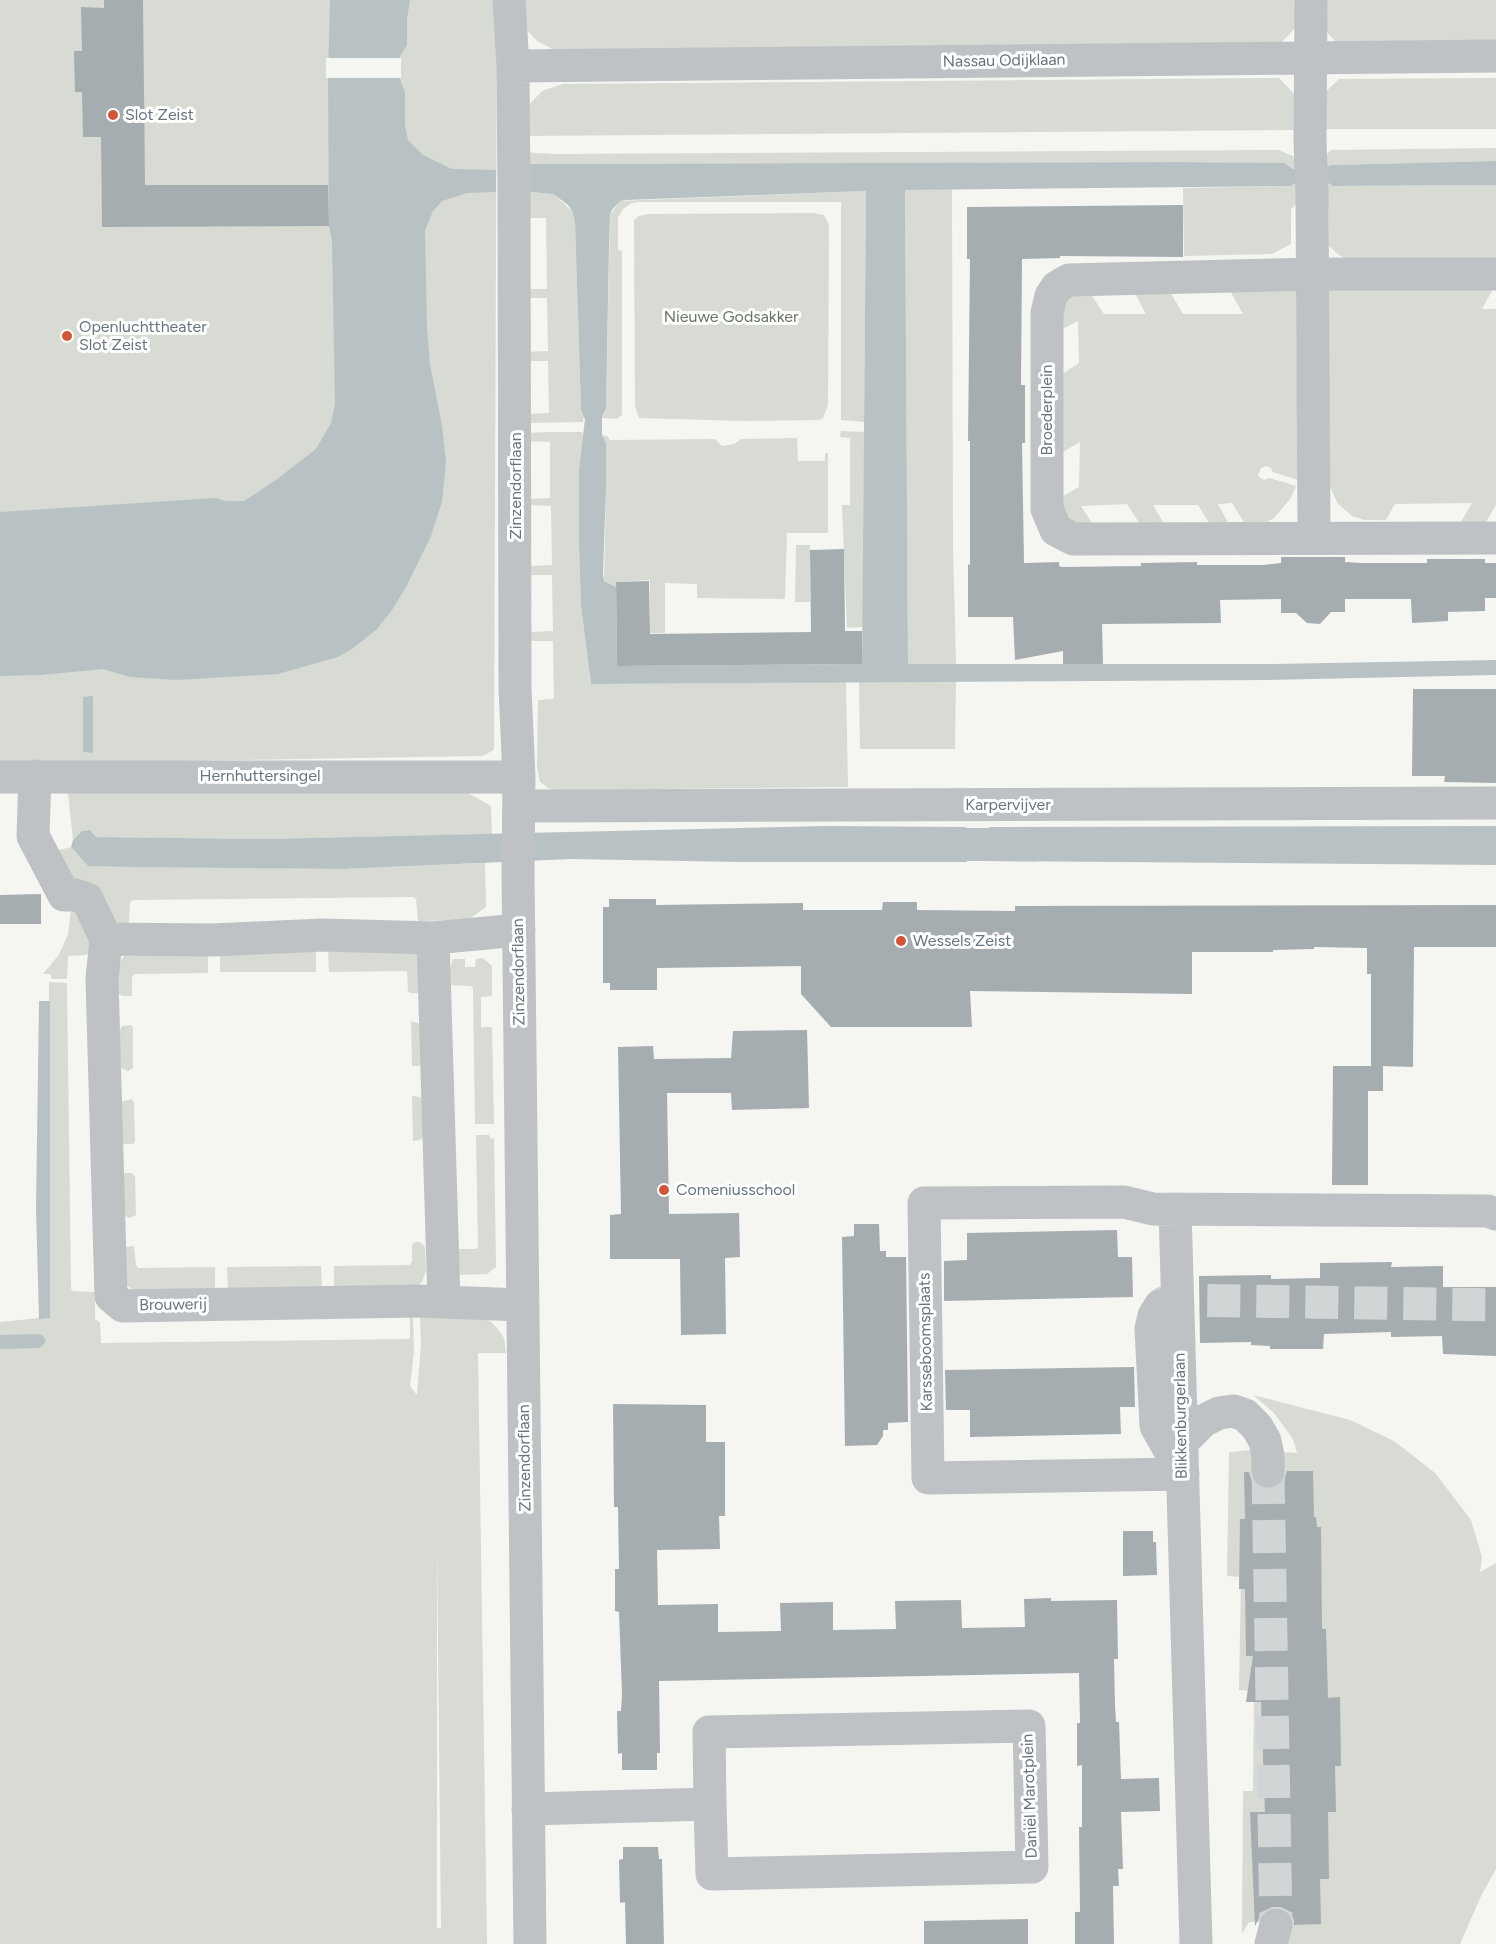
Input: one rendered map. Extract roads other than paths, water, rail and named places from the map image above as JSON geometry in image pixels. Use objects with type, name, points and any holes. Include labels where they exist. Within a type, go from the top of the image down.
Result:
[{"type":"street","name":"Zinzendorflaan","points":[[509,0],[513,66],[515,688],[519,801],[530,1944]]},
{"type":"street","points":[[1311,0],[1314,538]]},
{"type":"street","name":"Nassau Odijklaan","points":[[513,66],[1496,56]]},
{"type":"street","name":"Broederplein","points":[[1496,274],[1313,274],[1069,280],[1057,287],[1051,296],[1047,313],[1047,509],[1056,530],[1073,539],[1496,538]]},
{"type":"street","points":[[35,776],[33,836],[64,895],[75,895],[87,899],[106,939],[212,940],[323,934],[434,938],[519,930]]},
{"type":"street","name":"Hernhuttersingel","points":[[0,777],[35,776],[519,801]]},
{"type":"street","name":"Karpervijver","points":[[519,801],[982,805],[1496,803]]},
{"type":"street","points":[[434,938],[444,1302]]},
{"type":"street","name":"Brouwerij","points":[[106,939],[102,979],[111,1296],[123,1306],[444,1302],[523,1305]]},
{"type":"street","name":"Karsseboomsplaats","points":[[1175,1209],[1153,1209],[1124,1202],[924,1203],[928,1478],[1183,1474]]},
{"type":"street","points":[[1175,1209],[1488,1211],[1496,1214]]},
{"type":"street","name":"Blikkenburgerlaan","points":[[1175,1209],[1196,1944]]},
{"type":"street","points":[[1160,1306],[1154,1316],[1152,1329],[1156,1426],[1183,1474]]},
{"type":"street","points":[[1183,1441],[1203,1421],[1219,1413],[1233,1411],[1245,1415],[1257,1427],[1265,1441],[1268,1471]]},
{"type":"street","name":"Daniël Marotplein","points":[[1029,1725],[1032,1867],[712,1874],[710,1804],[709,1732],[1029,1725]]},
{"type":"street","points":[[528,1809],[710,1804]]},
{"type":"waterway","points":[[921,844],[1035,845]]},
{"type":"tunnel","points":[[1160,1306],[1172,1300],[1496,1305]]},
{"type":"tunnel","points":[[1268,1471],[1276,1925]]},
{"type":"place","name":"Slot Zeist","points":[[113,115]]},
{"type":"place","name":"Openluchttheater Slot Zeist","points":[[67,336]]},
{"type":"place","name":"Wessels Zeist","points":[[901,941]]},
{"type":"place","name":"Comeniusschool","points":[[664,1190]]},
{"type":"park label","name":"Nieuwe Godsakker","points":[[731,317]]}]
